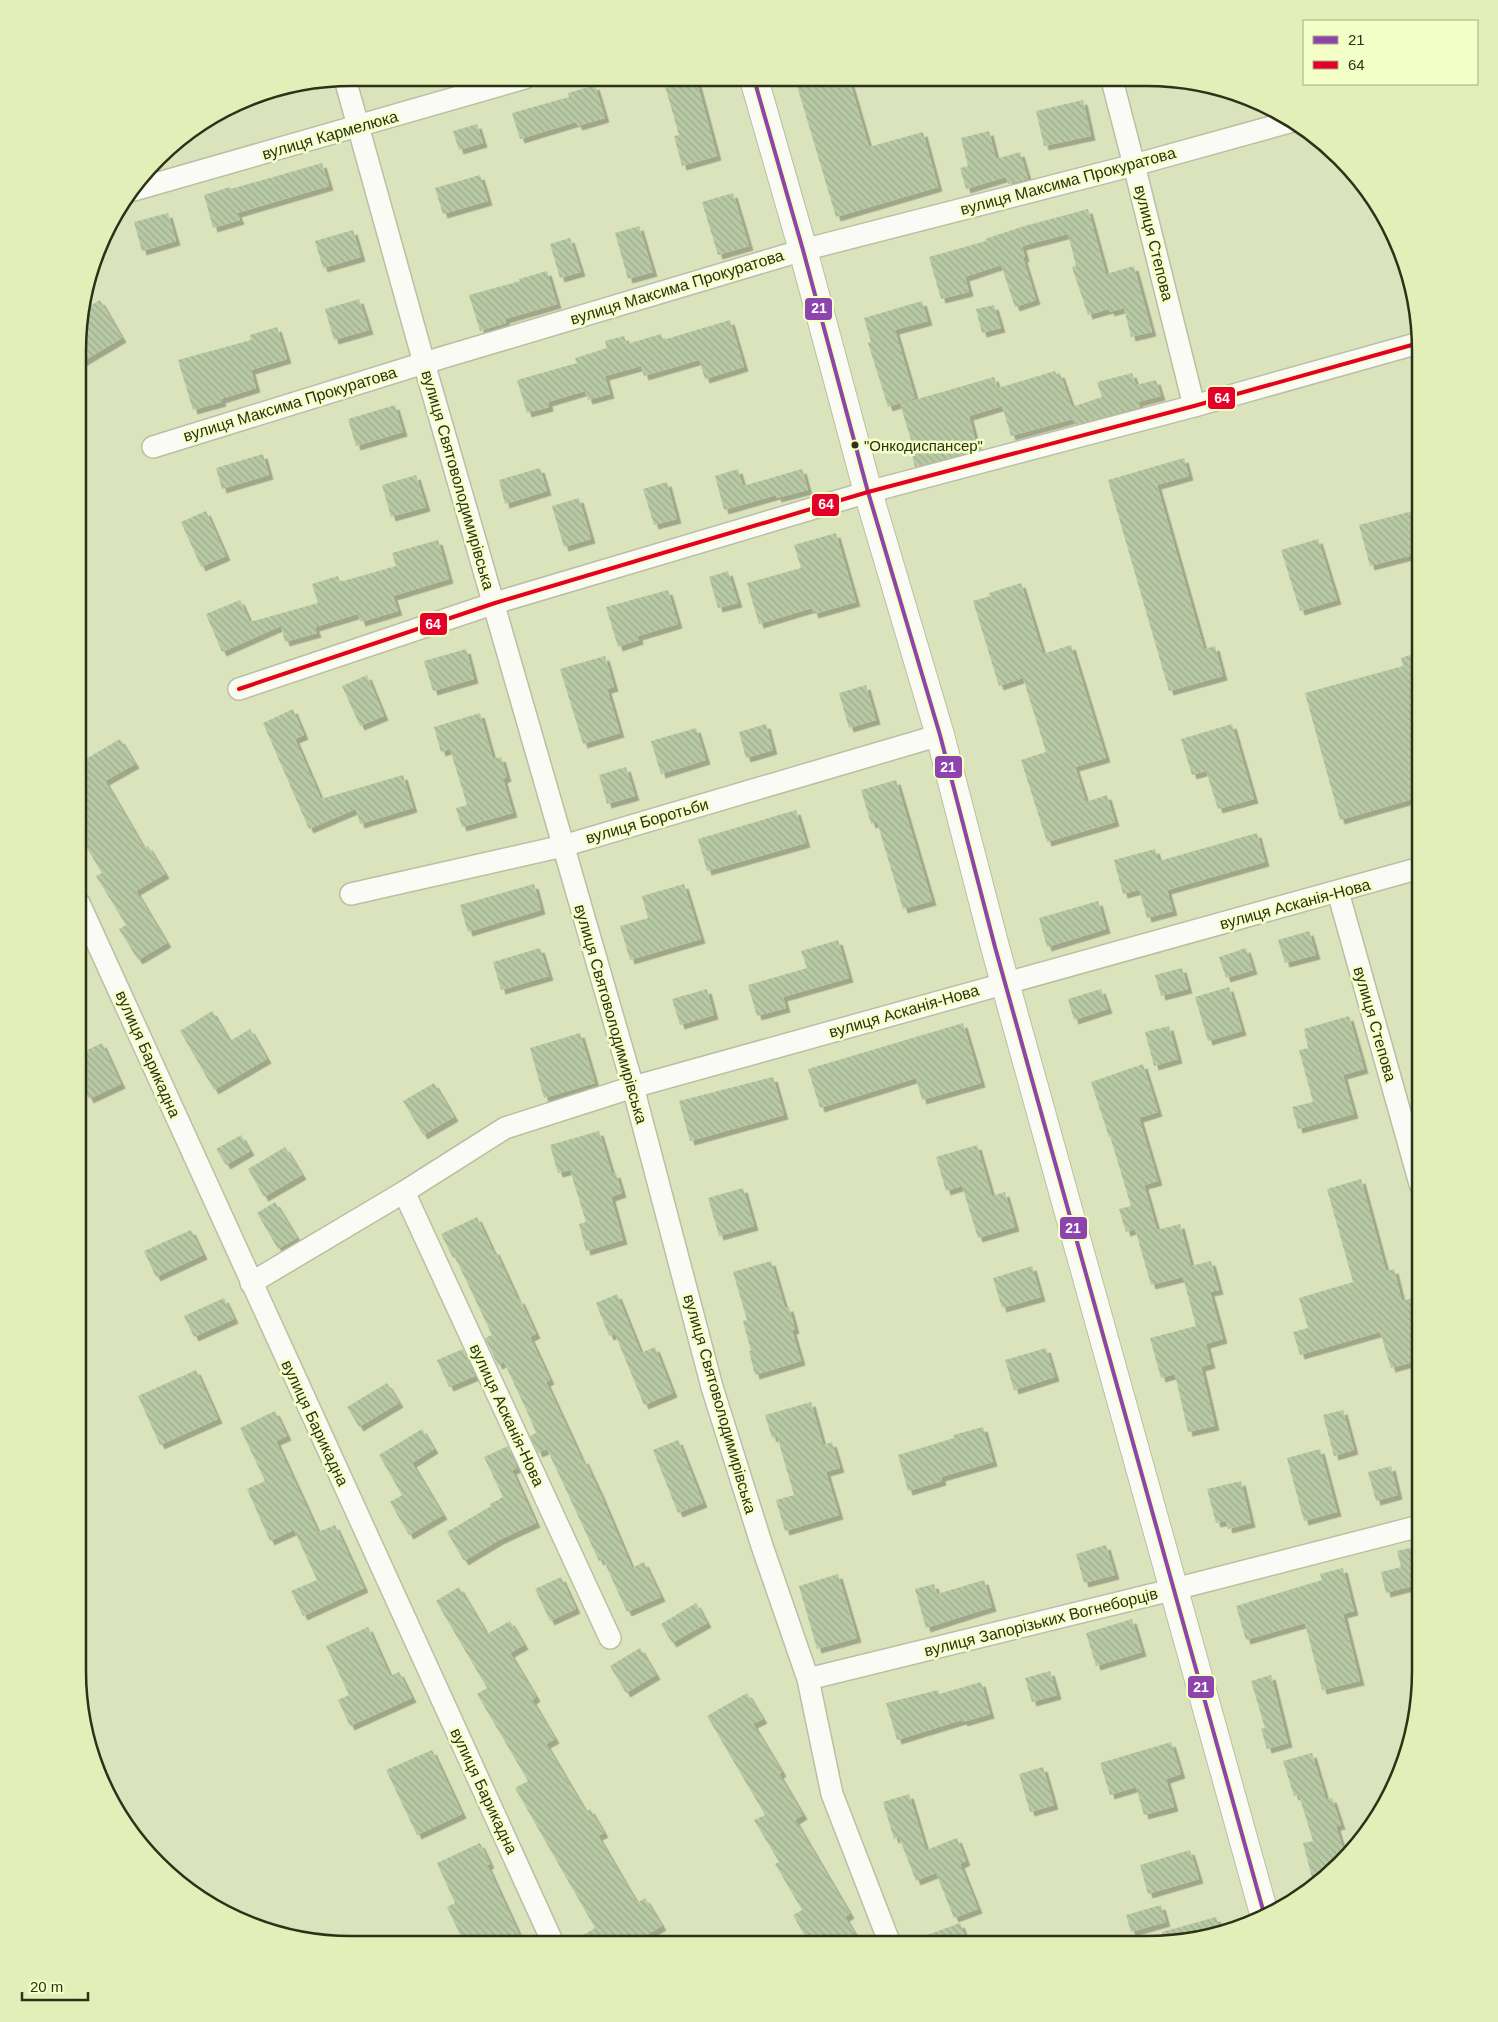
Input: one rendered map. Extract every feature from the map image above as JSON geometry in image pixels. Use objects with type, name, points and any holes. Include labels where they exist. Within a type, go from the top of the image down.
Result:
[{"type":"main road","points":[[756,86],[803,250],[868,492],[940,735],[1006,983],[1263,1909]]},
{"type":"street","name":"вулиця Святоволодимирівська","points":[[348,86],[424,363],[633,1087],[712,1387],[762,1546],[808,1679],[832,1794],[887,1936]]},
{"type":"street","name":"вулиця Кармелюка","points":[[143,187],[498,86]]},
{"type":"street","name":"вулиця Степова","points":[[1114,86],[1194,406]]},
{"type":"street","name":"вулиця Максима Прокуратова","points":[[154,447],[424,363],[803,250],[1134,165],[1281,123]]},
{"type":"street","points":[[239,689],[494,603],[868,492],[1194,406],[1412,345]]},
{"type":"street","name":"вулиця Боротьби","points":[[351,894],[563,846],[940,735]]},
{"type":"street","name":"вулиця Асканія-Нова","points":[[251,1283],[404,1192],[505,1128],[633,1087],[1412,870]]},
{"type":"street","name":"вулиця Степова","points":[[1338,892],[1412,1156]]},
{"type":"street","name":"вулиця Барикадна","points":[[86,918],[550,1936]]},
{"type":"street","name":"вулиця Асканія-Нова","points":[[404,1192],[610,1638]]},
{"type":"street","name":"вулиця Запорізьких Вогнеборців","points":[[808,1679],[1175,1589],[1412,1528]]},
{"type":"building","points":[[595,86],[605,118],[578,126],[576,122],[520,139],[512,113],[569,97],[568,93]]},
{"type":"building","points":[[665,86],[698,86],[717,156],[682,166],[674,136],[679,135]]},
{"type":"building","points":[[797,86],[851,86],[869,147],[923,132],[938,187],[836,217]]},
{"type":"building","points":[[1083,100],[1091,136],[1044,146],[1036,111]]},
{"type":"building","points":[[477,124],[483,143],[459,150],[453,131]]},
{"type":"building","points":[[989,131],[996,159],[1020,152],[1028,179],[1008,184],[1006,177],[966,189],[960,168],[968,166],[961,138]]},
{"type":"building","points":[[322,163],[329,186],[237,213],[240,220],[213,228],[204,195]]},
{"type":"building","points":[[480,175],[488,201],[443,214],[435,188]]},
{"type":"building","points":[[733,193],[749,246],[718,255],[702,202]]},
{"type":"building","points":[[1088,209],[1106,274],[1134,266],[1152,332],[1131,337],[1124,308],[1110,312],[1109,309],[1088,315],[1072,267],[1076,266],[1068,234],[1022,246],[1025,257],[1023,258],[1036,300],[1015,307],[1001,265],[965,277],[969,292],[941,299],[929,257],[986,241],[985,239],[1021,227]]},
{"type":"building","points":[[168,213],[176,241],[142,251],[134,222]]},
{"type":"building","points":[[639,226],[653,272],[628,279],[615,233]]},
{"type":"building","points":[[353,230],[361,257],[323,268],[315,241]]},
{"type":"building","points":[[570,238],[581,272],[560,278],[550,244]]},
{"type":"building","points":[[547,271],[557,304],[505,319],[506,323],[480,331],[469,295],[520,281],[519,279]]},
{"type":"building","points":[[359,299],[369,330],[334,340],[325,309]]},
{"type":"building","points":[[100,300],[122,338],[86,359],[87,334],[90,306]]},
{"type":"building","points":[[922,301],[928,321],[895,330],[915,398],[888,407],[868,343],[871,342],[864,318]]},
{"type":"building","points":[[994,305],[1001,328],[982,333],[976,309]]},
{"type":"building","points":[[730,320],[744,367],[705,379],[699,360],[644,376],[641,366],[605,376],[610,394],[588,400],[585,391],[548,402],[549,407],[527,413],[517,380],[577,363],[575,358],[607,348],[605,341],[624,336],[627,344],[661,334],[663,340]]},
{"type":"building","points":[[277,327],[287,359],[251,370],[256,388],[221,399],[222,402],[193,410],[178,360],[251,340],[250,335]]},
{"type":"building","points":[[1055,371],[1056,374],[1060,373],[1072,407],[1102,397],[1097,382],[1132,373],[1136,385],[1156,380],[1161,396],[1138,402],[1140,407],[1075,425],[1073,419],[1011,436],[1002,406],[969,416],[978,450],[915,467],[909,444],[912,443],[900,404],[994,377],[998,388]]},
{"type":"building","points":[[395,405],[403,432],[356,446],[348,419]]},
{"type":"building","points":[[263,454],[269,475],[222,489],[216,468]]},
{"type":"building","points":[[1184,458],[1189,476],[1157,485],[1204,649],[1215,646],[1223,676],[1169,691],[1108,480]]},
{"type":"building","points":[[540,468],[547,491],[505,504],[499,480]]},
{"type":"building","points":[[738,469],[743,486],[802,469],[808,490],[777,498],[776,495],[724,510],[715,476]]},
{"type":"building","points":[[416,475],[426,507],[391,517],[382,485]]},
{"type":"building","points":[[667,482],[677,519],[654,525],[643,489]]},
{"type":"building","points":[[579,498],[591,539],[564,547],[552,506]]},
{"type":"building","points":[[206,511],[226,556],[201,567],[181,522]]},
{"type":"building","points":[[1412,511],[1412,555],[1370,566],[1359,525]]},
{"type":"building","points":[[836,533],[856,602],[814,614],[812,608],[759,624],[747,583],[801,568],[794,545]]},
{"type":"building","points":[[1318,539],[1337,600],[1300,611],[1281,550]]},
{"type":"building","points":[[438,540],[449,579],[393,596],[398,611],[361,622],[358,614],[315,627],[317,633],[285,642],[281,626],[222,652],[206,614],[240,600],[250,622],[318,603],[312,584],[338,576],[340,582],[396,566],[392,553]]},
{"type":"building","points":[[728,571],[738,603],[718,608],[709,577]]},
{"type":"building","points":[[1021,583],[1043,654],[1071,645],[1106,758],[1075,767],[1086,802],[1107,795],[1115,822],[1047,842],[1021,760],[1046,752],[1023,678],[999,686],[973,601],[990,596],[989,593]]},
{"type":"building","points":[[668,590],[678,624],[638,636],[639,640],[618,647],[606,607]]},
{"type":"building","points":[[466,649],[474,679],[433,691],[424,661]]},
{"type":"building","points":[[1412,655],[1412,799],[1340,820],[1305,693],[1403,666],[1401,658]]},
{"type":"building","points":[[605,656],[614,687],[607,689],[620,733],[583,744],[560,669]]},
{"type":"building","points":[[367,675],[384,716],[360,726],[342,686]]},
{"type":"building","points":[[866,685],[876,720],[849,728],[839,693]]},
{"type":"building","points":[[293,709],[304,735],[295,739],[321,799],[403,775],[413,808],[360,824],[356,809],[309,829],[263,723]]},
{"type":"building","points":[[480,713],[493,759],[501,757],[507,777],[503,779],[513,813],[462,827],[456,808],[467,805],[450,749],[441,752],[434,727]]},
{"type":"building","points":[[766,724],[773,750],[746,758],[739,732]]},
{"type":"building","points":[[1232,724],[1254,799],[1218,809],[1206,771],[1192,775],[1181,739]]},
{"type":"building","points":[[696,728],[706,760],[661,774],[651,741]]},
{"type":"building","points":[[120,739],[135,764],[105,781],[144,848],[148,846],[165,874],[136,891],[167,943],[138,960],[119,929],[126,925],[96,876],[102,873],[86,847],[86,759]]},
{"type":"building","points":[[626,767],[635,796],[607,804],[599,775]]},
{"type":"building","points":[[896,780],[932,901],[903,909],[877,822],[871,824],[861,790]]},
{"type":"building","points":[[796,810],[806,843],[707,871],[698,839]]},
{"type":"building","points":[[1257,833],[1265,862],[1167,890],[1173,911],[1147,918],[1139,890],[1123,894],[1114,860],[1155,849],[1159,861]]},
{"type":"building","points":[[534,884],[541,910],[468,932],[460,905]]},
{"type":"building","points":[[684,884],[701,939],[630,960],[620,926],[648,918],[642,896]]},
{"type":"building","points":[[1098,901],[1106,929],[1047,947],[1039,918]]},
{"type":"building","points":[[1309,931],[1316,955],[1285,963],[1278,940]]},
{"type":"building","points":[[838,940],[849,978],[783,997],[786,1008],[757,1016],[748,985],[807,968],[801,951]]},
{"type":"building","points":[[540,948],[549,976],[501,990],[493,962]]},
{"type":"building","points":[[1246,948],[1253,970],[1226,978],[1219,957]]},
{"type":"building","points":[[1182,968],[1188,989],[1161,996],[1155,975]]},
{"type":"building","points":[[1229,987],[1242,1031],[1208,1041],[1195,997]]},
{"type":"building","points":[[707,989],[714,1015],[680,1025],[672,999]]},
{"type":"building","points":[[1101,989],[1108,1009],[1074,1020],[1068,999]]},
{"type":"building","points":[[212,1011],[230,1041],[250,1029],[267,1059],[214,1090],[180,1031]]},
{"type":"building","points":[[1349,1016],[1364,1069],[1343,1075],[1354,1114],[1298,1129],[1292,1107],[1313,1102],[1299,1050],[1308,1048],[1304,1029]]},
{"type":"building","points":[[963,1023],[981,1083],[922,1100],[916,1078],[820,1108],[808,1069]]},
{"type":"building","points":[[1169,1026],[1178,1059],[1154,1066],[1145,1032]]},
{"type":"building","points":[[580,1033],[595,1083],[544,1098],[530,1048]]},
{"type":"building","points":[[102,1043],[121,1084],[89,1099],[86,1092],[86,1051]]},
{"type":"building","points":[[1143,1064],[1158,1112],[1139,1118],[1158,1181],[1144,1185],[1157,1230],[1180,1224],[1191,1266],[1211,1261],[1219,1290],[1210,1292],[1223,1339],[1206,1344],[1211,1364],[1201,1367],[1215,1426],[1188,1432],[1175,1374],[1161,1378],[1150,1338],[1196,1326],[1183,1277],[1151,1285],[1135,1229],[1126,1232],[1119,1209],[1131,1206],[1110,1136],[1091,1082]]},
{"type":"building","points":[[773,1077],[784,1115],[690,1141],[679,1101]]},
{"type":"building","points":[[434,1083],[454,1117],[423,1135],[403,1101]]},
{"type":"building","points":[[599,1131],[612,1174],[616,1173],[622,1193],[611,1197],[623,1240],[586,1251],[579,1224],[586,1222],[570,1170],[558,1173],[550,1145]]},
{"type":"building","points":[[241,1135],[250,1151],[226,1165],[216,1149]]},
{"type":"building","points":[[977,1145],[992,1196],[1005,1192],[1015,1227],[978,1238],[962,1186],[946,1191],[936,1157]]},
{"type":"building","points":[[285,1147],[302,1175],[264,1197],[248,1169]]},
{"type":"building","points":[[1361,1179],[1386,1271],[1394,1269],[1402,1301],[1412,1298],[1412,1362],[1391,1368],[1380,1332],[1300,1355],[1293,1332],[1308,1328],[1299,1298],[1353,1282],[1327,1189]]},
{"type":"building","points":[[743,1188],[754,1226],[719,1236],[708,1198]]},
{"type":"building","points":[[275,1202],[297,1238],[278,1249],[257,1213]]},
{"type":"building","points":[[477,1217],[536,1334],[530,1337],[550,1380],[546,1382],[582,1460],[584,1459],[599,1491],[632,1568],[644,1562],[661,1597],[627,1612],[603,1559],[599,1561],[547,1449],[538,1453],[530,1436],[536,1433],[529,1416],[504,1362],[498,1365],[485,1338],[492,1335],[455,1257],[453,1258],[441,1234]]},
{"type":"building","points":[[191,1230],[203,1255],[156,1277],[144,1251]]},
{"type":"building","points":[[771,1261],[785,1308],[789,1307],[795,1329],[792,1330],[801,1361],[755,1375],[743,1321],[747,1320],[733,1272]]},
{"type":"building","points":[[1032,1266],[1041,1297],[1002,1308],[993,1278]]},
{"type":"building","points":[[617,1294],[641,1353],[655,1347],[673,1393],[644,1405],[615,1334],[609,1336],[596,1303]]},
{"type":"building","points":[[224,1298],[234,1319],[194,1337],[184,1316]]},
{"type":"building","points":[[1046,1348],[1055,1377],[1014,1390],[1005,1360]]},
{"type":"building","points":[[463,1349],[475,1376],[449,1387],[437,1360]]},
{"type":"building","points":[[196,1370],[218,1419],[160,1445],[138,1396]]},
{"type":"building","points":[[387,1383],[399,1403],[359,1427],[347,1407]]},
{"type":"building","points":[[811,1402],[823,1445],[832,1442],[840,1468],[826,1472],[839,1515],[785,1531],[776,1500],[794,1495],[777,1436],[772,1438],[765,1415]]},
{"type":"building","points":[[1343,1410],[1354,1450],[1334,1456],[1323,1415]]},
{"type":"building","points":[[275,1411],[287,1436],[276,1441],[318,1532],[335,1525],[364,1588],[303,1616],[291,1591],[317,1580],[294,1530],[270,1541],[247,1489],[265,1481],[240,1428]]},
{"type":"building","points":[[983,1427],[993,1462],[941,1477],[942,1481],[908,1491],[898,1455],[954,1438],[953,1435]]},
{"type":"building","points":[[422,1429],[434,1449],[412,1463],[443,1515],[409,1535],[390,1502],[402,1495],[379,1455]]},
{"type":"building","points":[[678,1440],[703,1503],[678,1513],[653,1450]]},
{"type":"building","points":[[508,1446],[517,1468],[512,1470],[536,1523],[499,1540],[464,1561],[447,1532],[503,1497],[484,1457]]},
{"type":"building","points":[[1320,1449],[1337,1512],[1304,1521],[1287,1458]]},
{"type":"building","points":[[1391,1466],[1398,1495],[1376,1501],[1368,1472]]},
{"type":"building","points":[[1241,1481],[1251,1523],[1228,1529],[1226,1521],[1216,1523],[1207,1489]]},
{"type":"building","points":[[1106,1545],[1115,1575],[1084,1583],[1076,1554]]},
{"type":"building","points":[[1412,1547],[1412,1586],[1386,1593],[1381,1572],[1401,1567],[1397,1551]]},
{"type":"building","points":[[1343,1568],[1354,1611],[1343,1614],[1360,1681],[1322,1690],[1305,1623],[1246,1640],[1236,1606],[1322,1580],[1320,1574]]},
{"type":"building","points":[[838,1574],[857,1638],[817,1649],[799,1586]]},
{"type":"building","points":[[561,1577],[576,1609],[550,1621],[535,1589]]},
{"type":"building","points":[[984,1580],[992,1607],[926,1628],[915,1589],[934,1584],[937,1594]]},
{"type":"building","points":[[459,1587],[487,1634],[510,1621],[524,1645],[510,1653],[536,1697],[532,1700],[555,1739],[546,1744],[586,1812],[590,1809],[604,1833],[598,1836],[637,1903],[645,1898],[662,1926],[645,1936],[582,1936],[595,1928],[515,1788],[528,1781],[477,1694],[487,1688],[436,1601]]},
{"type":"building","points":[[696,1603],[707,1623],[672,1643],[661,1624]]},
{"type":"building","points":[[1132,1619],[1142,1652],[1096,1666],[1086,1633]]},
{"type":"building","points":[[368,1627],[390,1676],[399,1672],[412,1698],[350,1726],[338,1700],[349,1695],[326,1646]]},
{"type":"building","points":[[640,1648],[656,1675],[626,1693],[610,1666]]},
{"type":"building","points":[[1050,1671],[1057,1695],[1032,1702],[1025,1678]]},
{"type":"building","points":[[1271,1675],[1288,1743],[1267,1749],[1261,1729],[1265,1728],[1251,1681]]},
{"type":"building","points":[[981,1682],[990,1714],[963,1722],[962,1720],[897,1740],[886,1703],[938,1690],[939,1694]]},
{"type":"building","points":[[747,1693],[763,1719],[753,1724],[782,1772],[779,1774],[803,1815],[795,1820],[850,1914],[845,1917],[856,1936],[805,1936],[793,1915],[802,1910],[775,1864],[779,1862],[754,1820],[765,1815],[707,1716]]},
{"type":"building","points":[[1171,1742],[1181,1774],[1166,1779],[1174,1807],[1144,1815],[1136,1787],[1110,1795],[1100,1763]]},
{"type":"building","points":[[432,1750],[462,1814],[417,1835],[386,1770]]},
{"type":"building","points":[[1312,1753],[1326,1799],[1332,1798],[1341,1825],[1336,1826],[1343,1849],[1312,1878],[1303,1843],[1313,1841],[1299,1795],[1294,1796],[1283,1761]]},
{"type":"building","points":[[1043,1767],[1054,1805],[1030,1812],[1019,1774]]},
{"type":"building","points":[[909,1794],[926,1850],[957,1838],[966,1861],[960,1864],[978,1909],[954,1918],[936,1873],[916,1881],[899,1837],[894,1839],[883,1802]]},
{"type":"building","points":[[480,1843],[490,1864],[487,1865],[520,1936],[461,1936],[447,1907],[455,1903],[437,1863]]},
{"type":"building","points":[[1190,1850],[1199,1879],[1148,1894],[1140,1865]]},
{"type":"building","points":[[1161,1905],[1166,1922],[1131,1932],[1126,1915]]},
{"type":"building","points":[[1216,1917],[1219,1926],[1198,1931],[1164,1935],[1162,1932]]},
{"type":"building","points":[[960,1923],[965,1936],[924,1936]]},
{"type":"transit line","name":"21","points":[[756,86],[803,250],[868,492],[940,735],[995,947],[1263,1909]]},
{"type":"transit line","name":"64","points":[[239,689],[495,603],[868,492],[1194,406],[1412,345]]},
{"type":"place","name":"\"Онкодиспансер\"","points":[[855,445]]}]
